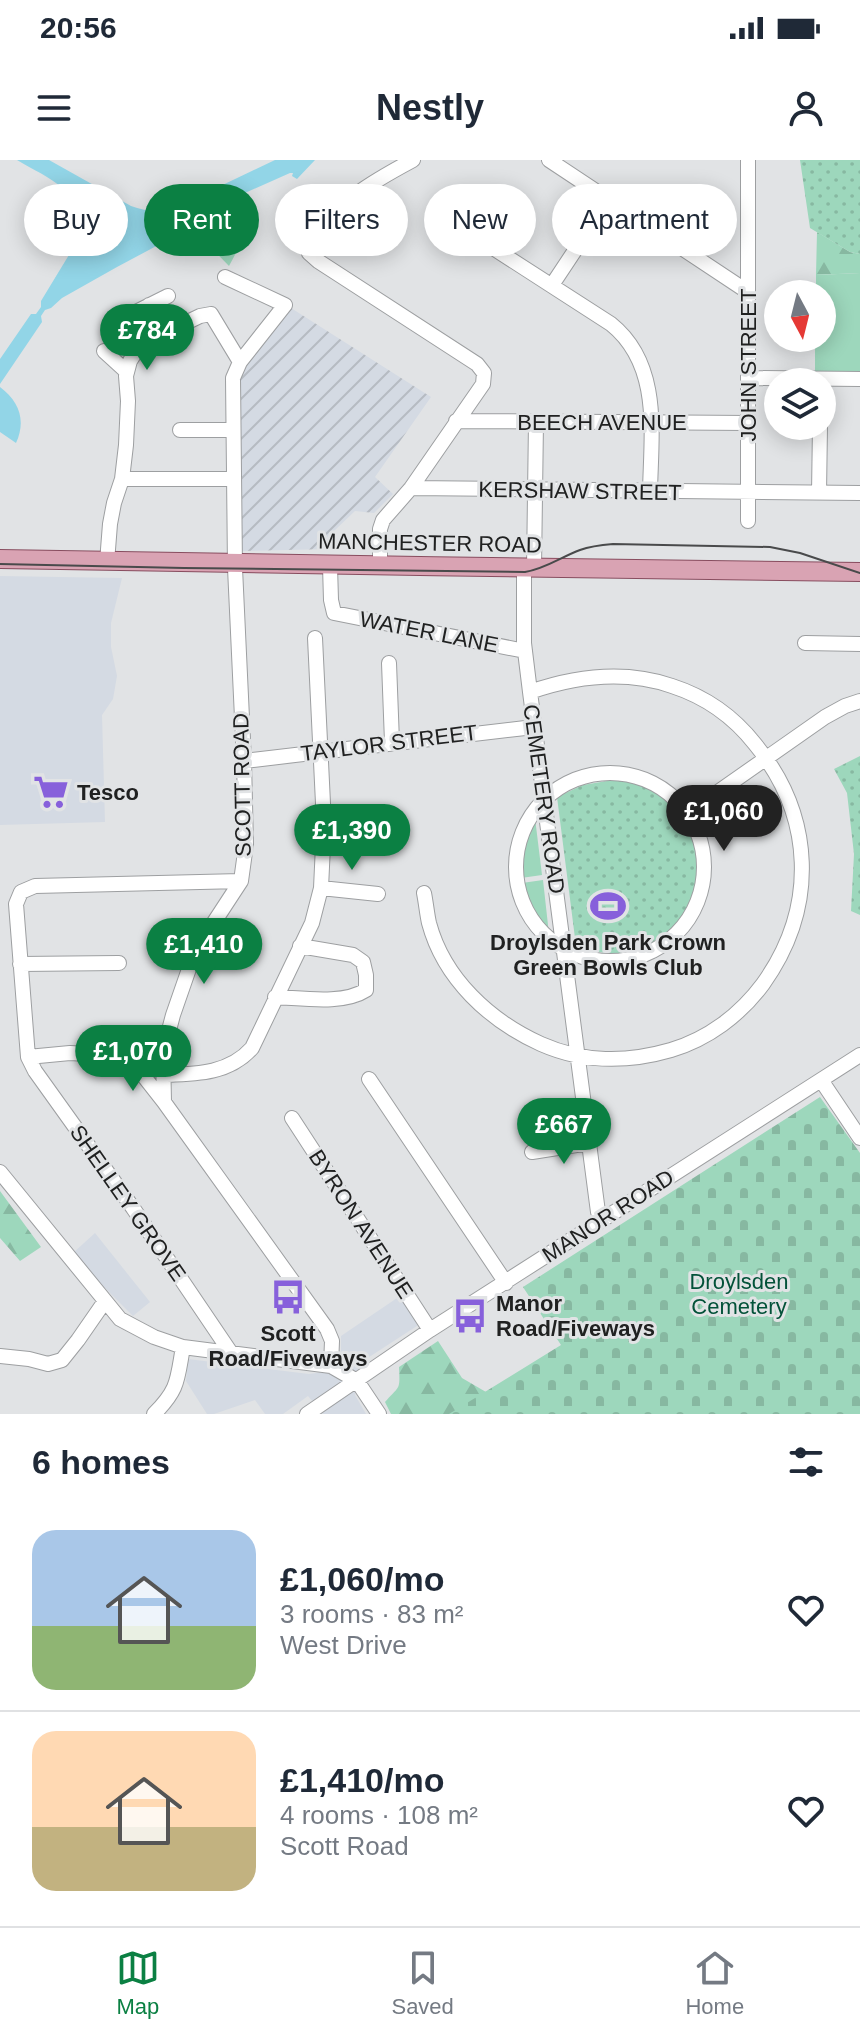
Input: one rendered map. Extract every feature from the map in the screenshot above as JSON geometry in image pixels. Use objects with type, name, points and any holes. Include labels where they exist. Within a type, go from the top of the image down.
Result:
[{"type":"main road","name":"MANCHESTER ROAD","points":[[0,559],[860,572]]},
{"type":"street","points":[[380,566],[380,529],[383,520],[411,488],[483,384],[484,373],[477,364],[309,253],[322,227],[355,194],[413,160]]},
{"type":"street","points":[[549,160],[586,184]]},
{"type":"street","name":"JOHN STREET","points":[[748,160],[748,521]]},
{"type":"street","points":[[506,256],[611,324],[638,357],[647,381],[651,422],[650,492]]},
{"type":"street","points":[[552,285],[571,256]]},
{"type":"street","points":[[694,256],[748,292]]},
{"type":"street","points":[[107,562],[110,524],[122,479],[127,441],[127,372],[140,345],[200,316],[211,314],[240,362],[285,305],[225,277]]},
{"type":"street","points":[[122,319],[168,296]]},
{"type":"street","points":[[149,305],[164,333]]},
{"type":"street","points":[[104,351],[127,372]]},
{"type":"street","name":"SCOTT ROAD","points":[[164,1102],[163,1053],[173,1015],[190,966],[207,933],[241,881],[246,845],[233,479],[233,378],[240,362]]},
{"type":"street","points":[[749,378],[764,378]]},
{"type":"street","points":[[836,380],[860,379]]},
{"type":"street","name":"BEECH AVENUE","points":[[456,421],[748,423]]},
{"type":"street","name":"CEMETERY ROAD","points":[[536,422],[525,651],[598,1212],[602,1219]]},
{"type":"street","points":[[180,430],[233,430]]},
{"type":"street","points":[[819,493],[820,440]]},
{"type":"street","points":[[122,479],[233,479]]},
{"type":"street","name":"KERSHAW STREET","points":[[411,488],[860,493]]},
{"type":"street","name":"WATER LANE","points":[[330,566],[334,613],[525,651]]},
{"type":"street","points":[[164,1075],[199,1074],[231,1065],[243,1058],[252,1048],[312,923],[321,888],[324,824],[315,638]]},
{"type":"street","points":[[805,643],[860,644]]},
{"type":"street","points":[[389,663],[392,742]]},
{"type":"street","points":[[424,893],[430,925],[443,956],[480,1006],[530,1039],[578,1057],[628,1059],[690,1043],[741,1009],[773,970],[797,912],[803,869],[802,847],[783,784],[767,758],[744,731],[725,713],[695,695],[673,686],[637,678],[592,677],[530,692]]},
{"type":"street","points":[[688,813],[825,717],[860,701]]},
{"type":"street","name":"TAYLOR STREET","points":[[244,761],[534,727]]},
{"type":"street","points":[[614,773],[645,779],[661,788],[688,813],[704,843],[704,884],[696,907],[677,934],[652,952],[633,959],[601,959],[564,949],[536,926],[520,898],[515,862],[521,834],[543,798],[581,778],[614,773]]},
{"type":"street","points":[[324,824],[383,825]]},
{"type":"street","name":"SHELLEY GROVE","points":[[231,1353],[28,1057],[16,904],[21,892],[35,886],[241,881]]},
{"type":"street","points":[[321,888],[378,894]]},
{"type":"street","points":[[275,997],[340,999],[357,996],[366,990],[363,962],[353,955],[300,946]]},
{"type":"street","points":[[20,964],[119,963]]},
{"type":"street","points":[[28,1057],[70,1053],[144,1062],[163,1053]]},
{"type":"street","name":"MANOR ROAD","points":[[307,1414],[430,1330],[860,1055]]},
{"type":"street","points":[[131,1060],[327,1329],[332,1341],[331,1366]]},
{"type":"street","points":[[369,1079],[506,1283]]},
{"type":"street","points":[[821,1080],[860,1138]]},
{"type":"street","name":"BYRON AVENUE","points":[[292,1118],[430,1330]]},
{"type":"street","points":[[532,1152],[589,1143]]},
{"type":"street","points":[[0,1172],[120,1319],[154,1337],[183,1347],[331,1366],[357,1381],[379,1414]]},
{"type":"street","points":[[0,1356],[48,1364],[62,1360],[105,1301]]},
{"type":"street","points":[[154,1414],[171,1397],[183,1347]]},
{"type":"shaded area","points":[[291,308],[431,397],[375,477],[393,494],[374,513],[355,511],[334,531],[330,549],[239,551],[238,381],[248,363]]},
{"type":"shaded area","points":[[0,576],[122,578],[111,623],[111,647],[117,676],[113,699],[102,715],[105,822],[0,825]]},
{"type":"shaded area","points":[[95,1233],[150,1302],[133,1316],[73,1253]]},
{"type":"shaded area","points":[[400,1296],[420,1324],[363,1361],[356,1377],[355,1395],[366,1414],[323,1414],[308,1396],[283,1414],[265,1414],[255,1400],[207,1414],[186,1381],[188,1359],[309,1374],[331,1371],[341,1351],[341,1336]]},
{"type":"green space","points":[[800,160],[860,160],[860,254],[850,252],[810,228]]},
{"type":"green space","points":[[817,232],[850,252],[860,254],[860,273],[816,275]]},
{"type":"green space","points":[[219,256],[234,256],[229,266]]},
{"type":"green space","points":[[860,273],[860,373],[836,374],[836,368],[815,368],[815,352],[836,352],[836,280],[816,280],[816,275]]},
{"type":"green space","points":[[860,756],[860,915],[851,911],[854,854],[847,793],[834,769]]},
{"type":"green space","points":[[613,780],[656,792],[684,817],[697,850],[696,885],[683,917],[658,942],[622,953],[576,946],[557,797],[583,785]]},
{"type":"green space","points":[[535,818],[542,875],[521,878],[522,850]]},
{"type":"green space","points":[[543,880],[549,934],[530,907],[522,883]]},
{"type":"green space","name":"Droylsden Cemetery","points":[[820,1097],[860,1153],[860,1414],[449,1414],[561,1345],[523,1287]]},
{"type":"green space","points":[[0,1191],[41,1247],[20,1261],[0,1238]]},
{"type":"green space","points":[[438,1341],[462,1378],[486,1392],[498,1414],[391,1414],[385,1402],[398,1387],[399,1367]]},
{"type":"water","points":[[17,160],[49,160],[92,184],[57,184]]},
{"type":"water","points":[[275,160],[315,160],[297,179],[290,173],[259,187],[259,184],[225,184]]},
{"type":"water","points":[[128,204],[144,210],[144,253],[45,310],[41,316],[42,322],[0,384],[0,359],[31,314],[36,314],[41,307],[41,301],[68,256],[128,256]]},
{"type":"water","points":[[0,387],[19,412],[21,427],[16,443],[0,432]]},
{"type":"tram line","points":[[0,564],[525,572],[584,549],[613,544],[770,547],[800,553],[860,573]]},
{"type":"place","name":"Tesco","points":[[51,792]]},
{"type":"place","name":"Droylsden Park Crown Green Bowls Club","points":[[608,906]]},
{"type":"place","name":"Scott Road/Fiveways","points":[[288,1297]]},
{"type":"place","name":"Manor Road/Fiveways","points":[[470,1316]]}]
